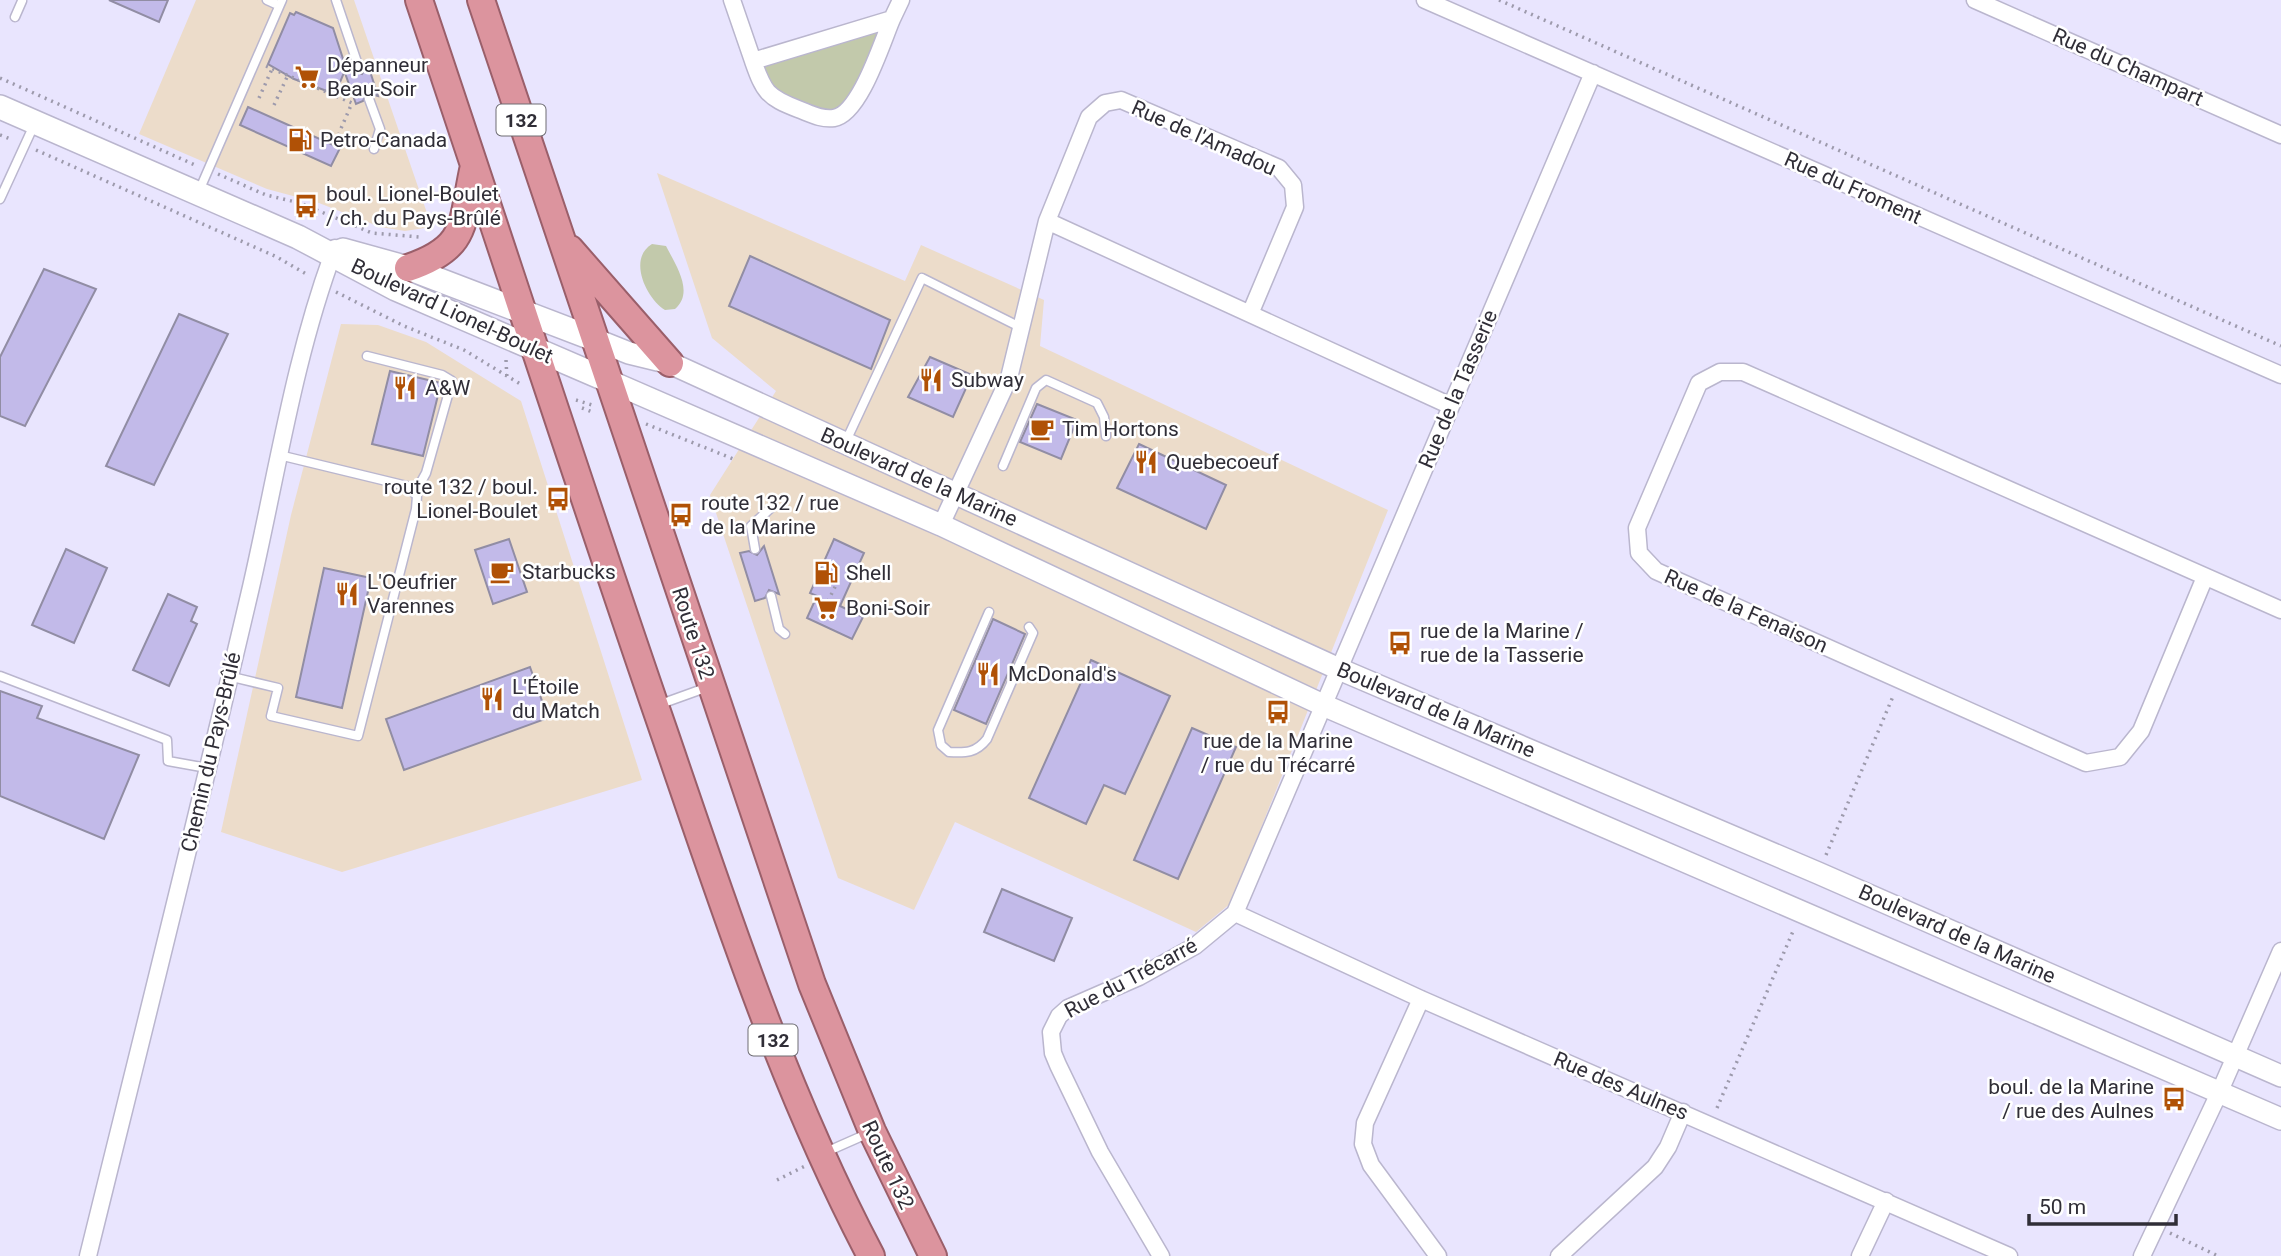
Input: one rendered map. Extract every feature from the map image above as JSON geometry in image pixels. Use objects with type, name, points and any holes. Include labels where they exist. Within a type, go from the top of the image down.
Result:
[{"type":"highway","name":"132","points":[[419,0],[655,706],[762,1012],[821,1154],[871,1256]]},
{"type":"highway","name":"Route 132","points":[[481,0],[811,984],[872,1131],[933,1256]]},
{"type":"highway","points":[[408,268],[435,259],[454,242],[474,166]]},
{"type":"highway","points":[[562,240],[670,363]]},
{"type":"main road","name":"Boulevard Lionel-Boulet","points":[[0,107],[298,237],[334,251],[408,268],[594,339]]},
{"type":"main road","name":"Boulevard Lionel-Boulet","points":[[334,251],[396,289],[607,380]]},
{"type":"street","points":[[732,0],[763,89],[776,101],[823,118],[838,117],[856,100],[901,0]]},
{"type":"street","name":"Rue du Froment","points":[[1425,0],[2281,375]]},
{"type":"street","name":"Rue du Champart","points":[[1975,0],[2281,135]]},
{"type":"street","points":[[753,61],[892,19]]},
{"type":"street","name":"Rue de la Tasserie","points":[[1323,705],[1593,74]]},
{"type":"street","name":"Rue de l'Amadou","points":[[941,525],[1009,378],[1047,222],[1089,117],[1105,103],[1121,100],[1279,168],[1293,185],[1296,207],[1250,314]]},
{"type":"street","points":[[1047,222],[1451,406]]},
{"type":"street","name":"Chemin du Pays-Brûlé","points":[[88,1256],[207,768],[315,306],[334,251]]},
{"type":"street","name":"Boulevard de la Marine","points":[[594,339],[629,353],[670,363],[1339,669],[1818,873],[2281,1076]]},
{"type":"street","name":"Rue de la Fenaison","points":[[2204,577],[2141,731],[2120,757],[2086,763],[1656,571],[1639,553],[1637,528],[1699,383],[1720,372],[1743,372],[2281,610]]},
{"type":"street","name":"Boulevard de la Marine","points":[[607,380],[941,525],[1323,705],[2281,1119]]},
{"type":"street","name":"Rue du Trécarré","points":[[1161,1256],[1100,1152],[1058,1065],[1051,1032],[1059,1016],[1068,1008],[1139,977],[1195,946],[1235,913],[1323,705]]},
{"type":"street","name":"Rue des Aulnes","points":[[1235,913],[1421,999],[2009,1256]]},
{"type":"street","points":[[2142,1256],[2236,1056],[2281,951]]},
{"type":"street","points":[[1421,999],[1365,1123],[1363,1144],[1371,1165],[1438,1256]]},
{"type":"street","points":[[1559,1256],[1655,1167],[1668,1147],[1683,1112]]},
{"type":"street","points":[[1860,1256],[1886,1201]]},
{"type":"lane","points":[[197,194],[280,2],[267,0]]},
{"type":"lane","points":[[337,0],[359,68]]},
{"type":"lane","points":[[15,17],[22,1]]},
{"type":"lane","points":[[369,99],[380,129],[374,149]]},
{"type":"lane","points":[[0,199],[35,122]]},
{"type":"lane","points":[[845,443],[922,278],[1022,328]]},
{"type":"lane","points":[[228,676],[278,688],[271,716],[358,736],[416,509],[415,493],[426,473],[452,381],[442,375],[367,356]]},
{"type":"lane","points":[[1003,466],[1036,388],[1046,380],[1097,403],[1104,417],[1106,436]]},
{"type":"lane","points":[[279,455],[407,486],[415,493]]},
{"type":"lane","points":[[755,549],[751,526],[772,508]]},
{"type":"lane","points":[[771,596],[779,629],[785,634]]},
{"type":"lane","points":[[989,612],[938,730],[941,745],[949,752],[968,753],[980,747],[987,739],[1033,633],[1029,628]]},
{"type":"lane","points":[[0,676],[167,740],[168,761],[207,768]]},
{"type":"lane","points":[[655,706],[711,686]]},
{"type":"lane","points":[[821,1154],[872,1131]]},
{"type":"path","points":[[1499,0],[2281,346]]},
{"type":"path","points":[[269,55],[264,66],[352,103],[339,133]]},
{"type":"path","points":[[259,98],[272,69]]},
{"type":"path","points":[[274,105],[288,75]]},
{"type":"path","points":[[0,78],[193,164]]},
{"type":"path","points":[[0,135],[9,138]]},
{"type":"path","points":[[35,150],[277,257],[297,270]]},
{"type":"path","name":"Boulevard Lionel-Boulet","points":[[221,175],[266,195],[300,203],[372,233],[404,238],[426,237]]},
{"type":"path","name":"Boulevard Lionel-Boulet","points":[[362,306],[464,351],[507,379]]},
{"type":"path","points":[[507,364],[507,379],[527,386]]},
{"type":"path","points":[[584,402],[593,405]]},
{"type":"path","points":[[582,408],[595,413]]},
{"type":"path","points":[[656,429],[745,463]]},
{"type":"path","points":[[828,601],[839,579]]},
{"type":"path","points":[[1818,873],[1900,679]]},
{"type":"path","points":[[1710,1124],[1802,911]]},
{"type":"path","points":[[777,1180],[794,1173],[821,1154]]},
{"type":"path","points":[[2155,1226],[2218,1256]]},
{"type":"shaded area","points":[[196,0],[354,0],[428,216],[425,228],[405,231],[380,227],[319,203],[267,189],[139,134]]},
{"type":"shaded area","points":[[657,173],[905,281],[921,245],[1044,300],[1040,346],[1388,510],[1231,903],[1196,932],[955,822],[914,910],[838,878],[710,495],[776,391],[712,338]]},
{"type":"shaded area","points":[[341,324],[378,325],[426,342],[521,401],[642,780],[342,872],[221,832],[291,515]]},
{"type":"green space","points":[[892,19],[838,117],[776,101],[753,61]]},
{"type":"green space","points":[[652,244],[666,246],[678,269],[683,295],[675,309],[665,310],[658,305],[642,278],[641,259]]},
{"type":"building","points":[[109,0],[168,0],[159,22]]},
{"type":"building","points":[[296,12],[333,28],[346,68],[335,94],[294,79],[268,64],[290,13],[294,15]]},
{"type":"building","points":[[368,65],[378,96],[367,93],[363,101],[356,104],[345,73],[353,70],[362,74]]},
{"type":"building","points":[[248,107],[340,148],[331,166],[240,125]]},
{"type":"building","points":[[750,256],[890,320],[871,369],[729,306]]},
{"type":"building","points":[[44,269],[96,289],[25,426],[0,416],[0,357]]},
{"type":"building","points":[[179,314],[228,334],[154,485],[106,466]]},
{"type":"building","points":[[930,357],[972,375],[953,417],[908,397]]},
{"type":"building","points":[[390,371],[441,383],[423,456],[372,444]]},
{"type":"building","points":[[1037,404],[1077,420],[1061,459],[1020,442]]},
{"type":"building","points":[[1139,444],[1226,485],[1206,529],[1117,488]]},
{"type":"building","points":[[509,539],[527,592],[493,604],[475,550]]},
{"type":"building","points":[[834,539],[864,553],[840,606],[863,617],[852,639],[807,618],[817,596],[810,593]]},
{"type":"building","points":[[764,546],[779,594],[769,590],[765,598],[755,601],[740,553],[749,551],[757,555]]},
{"type":"building","points":[[66,549],[107,568],[74,643],[32,625]]},
{"type":"building","points":[[324,568],[371,578],[342,708],[296,697]]},
{"type":"building","points":[[168,594],[197,607],[191,621],[197,624],[169,686],[133,670]]},
{"type":"building","points":[[993,619],[1025,634],[986,724],[954,710]]},
{"type":"building","points":[[1091,660],[1170,696],[1125,794],[1104,785],[1086,824],[1029,798]]},
{"type":"building","points":[[530,667],[548,718],[404,770],[386,719]]},
{"type":"building","points":[[0,691],[42,706],[37,718],[139,755],[104,839],[0,796]]},
{"type":"building","points":[[1192,728],[1236,747],[1178,879],[1134,860]]},
{"type":"building","points":[[1002,889],[1072,918],[1054,961],[984,932]]},
{"type":"place","name":"Dépanneur Beau-Soir","points":[[307,77]]},
{"type":"place","name":"Petro-Canada","points":[[300,140]]},
{"type":"place","name":"boul. Lionel-Boulet / ch. du Pays-Brûlé","points":[[306,206]]},
{"type":"place","name":"Subway","points":[[931,380]]},
{"type":"place","name":"A&W","points":[[405,388]]},
{"type":"place","name":"Tim Hortons","points":[[1042,429]]},
{"type":"place","name":"Quebecoeuf","points":[[1146,462]]},
{"type":"place","name":"route 132 / boul. Lionel-Boulet","points":[[558,499]]},
{"type":"place","name":"route 132 / rue de la Marine","points":[[681,515]]},
{"type":"place","name":"Starbucks","points":[[502,572]]},
{"type":"place","name":"Shell","points":[[826,573]]},
{"type":"place","name":"L'Oeufrier Varennes","points":[[347,594]]},
{"type":"place","name":"Boni-Soir","points":[[826,608]]},
{"type":"place","name":"rue de la Marine / rue de la Tasserie","points":[[1400,643]]},
{"type":"place","name":"McDonald's","points":[[988,674]]},
{"type":"place","name":"L'Étoile du Match","points":[[492,699]]},
{"type":"place","name":"rue de la Marine / rue du Trécarré","points":[[1278,712]]},
{"type":"place","name":"boul. de la Marine / rue des Aulnes","points":[[2174,1099]]}]
